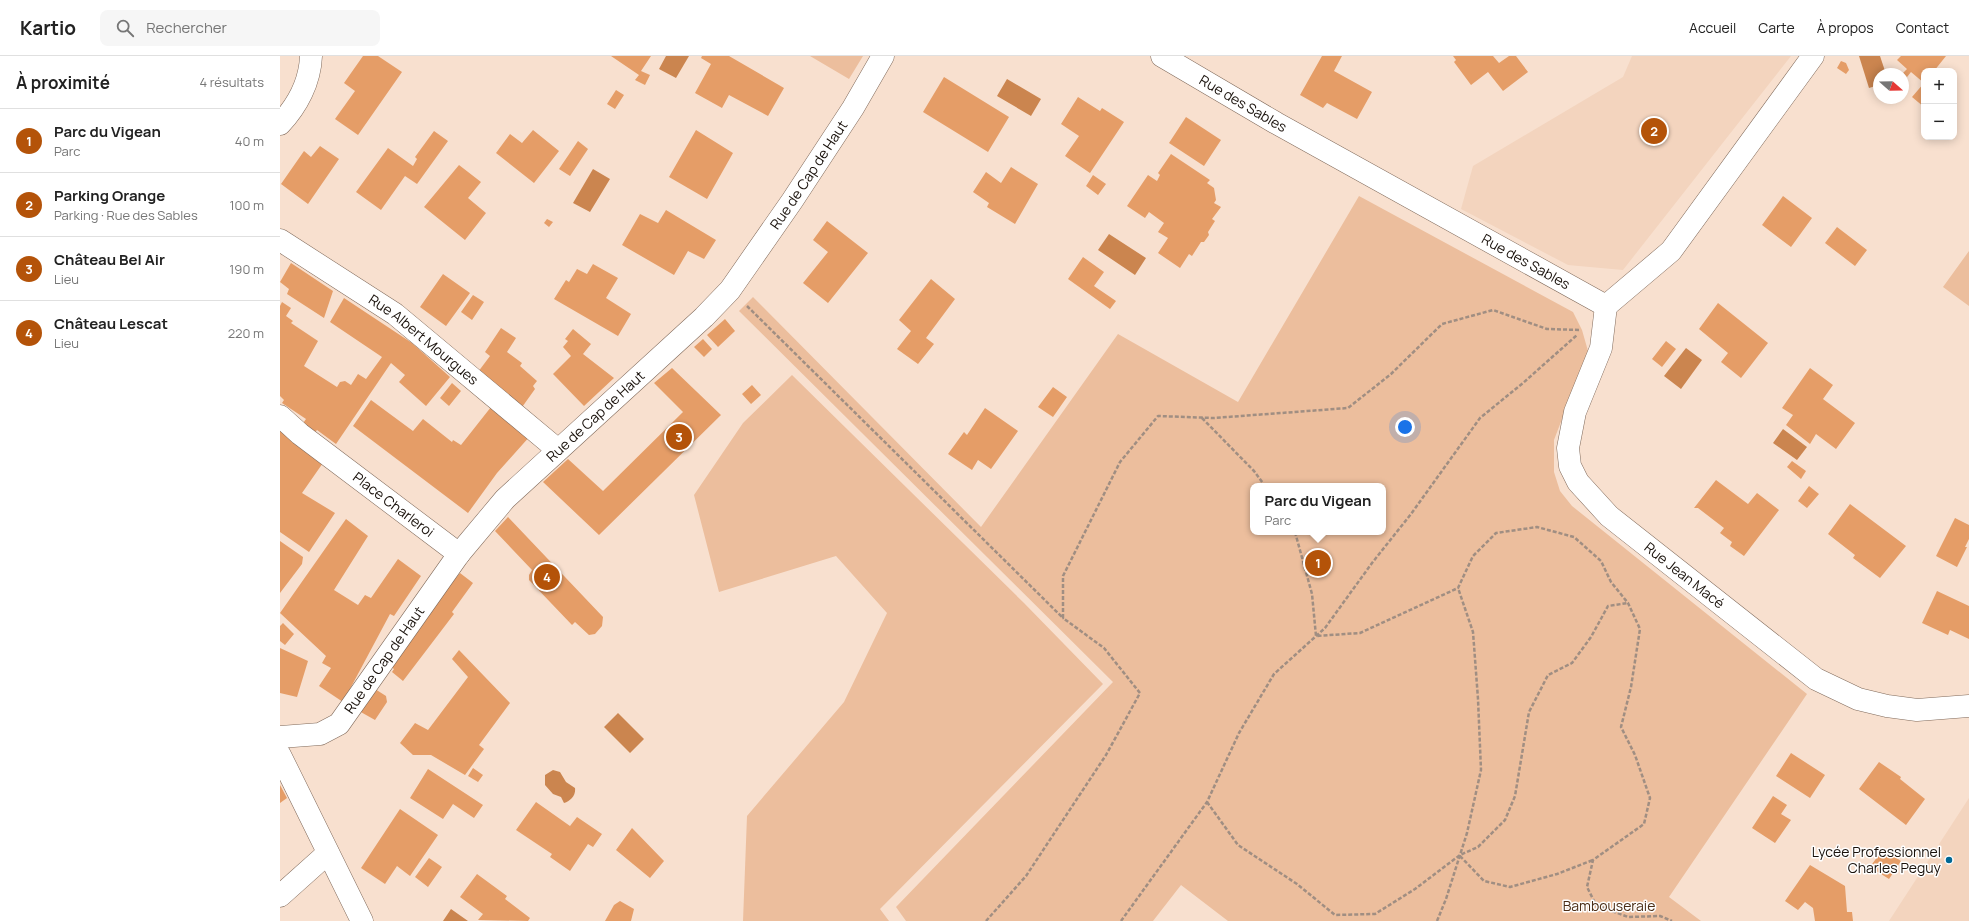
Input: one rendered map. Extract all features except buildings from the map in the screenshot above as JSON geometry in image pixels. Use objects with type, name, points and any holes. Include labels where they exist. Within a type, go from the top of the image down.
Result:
[{"type":"street","points":[[280,124],[290,113],[305,86],[311,56]]},
{"type":"street","name":"Rue de Cap de Haut","points":[[280,737],[320,734],[339,724],[458,554],[505,498],[704,317],[730,290],[792,201],[853,108],[883,56]]},
{"type":"street","name":"Rue des Sables","points":[[1162,56],[1276,123],[1606,306]]},
{"type":"street","points":[[1606,306],[1671,251],[1813,56]]},
{"type":"street","name":"Rue Albert Mourgues","points":[[280,240],[395,314],[558,450]]},
{"type":"street","name":"Rue Jean Macé","points":[[1606,306],[1601,348],[1575,412],[1568,448],[1570,466],[1578,482],[1609,516],[1816,679],[1858,699],[1887,706],[1917,710],[1969,706]]},
{"type":"street","name":"Place Charleroi","points":[[280,416],[300,434],[458,554]]},
{"type":"street","points":[[280,755],[362,921]]},
{"type":"street","points":[[280,896],[328,853]]},
{"type":"path","points":[[730,290],[1063,618],[1104,648],[1140,693],[1106,755],[1026,876],[986,921]]},
{"type":"path","points":[[1063,618],[1063,576],[1120,462],[1158,416],[1201,418],[1348,408],[1391,374],[1442,324],[1493,310],[1546,329],[1582,330],[1523,383],[1480,418],[1411,514],[1372,563],[1326,628],[1274,674],[1239,733],[1207,802],[1121,921]]},
{"type":"path","points":[[1201,418],[1254,471],[1262,483]]},
{"type":"path","points":[[1316,636],[1360,633],[1458,588],[1473,556],[1496,533],[1537,527],[1574,537],[1601,561],[1611,582],[1628,603],[1640,628],[1631,687],[1621,727],[1635,755],[1650,798],[1644,824],[1593,860],[1557,874],[1510,887],[1484,881],[1460,855]]},
{"type":"path","points":[[1296,535],[1312,594],[1316,636]]},
{"type":"path","points":[[1437,921],[1467,834],[1481,770],[1473,632],[1458,588]]},
{"type":"path","points":[[1207,802],[1238,845],[1297,884],[1335,915],[1375,914],[1415,889],[1460,855],[1478,847],[1505,820],[1515,796],[1529,712],[1548,675],[1572,663],[1591,637],[1608,606],[1628,603]]},
{"type":"path","points":[[1593,860],[1586,887],[1596,905],[1628,917],[1660,916],[1672,921]]},
{"type":"shaded area","points":[[666,56],[689,56],[676,78],[659,69]]},
{"type":"shaded area","points":[[1632,56],[1791,56],[1623,270],[1568,265],[1461,209],[1473,166],[1623,77]]},
{"type":"shaded area","points":[[1859,56],[1880,56],[1884,68],[1873,68],[1873,87],[1869,88]]},
{"type":"shaded area","points":[[1007,79],[1041,99],[1031,116],[997,96]]},
{"type":"shaded area","points":[[593,169],[610,179],[590,212],[573,203]]},
{"type":"shaded area","points":[[1109,234],[1146,258],[1135,275],[1098,250]]},
{"type":"shaded area","points":[[1686,348],[1702,360],[1681,389],[1664,376]]},
{"type":"shaded area","points":[[1783,429],[1807,447],[1797,460],[1773,443]]},
{"type":"shaded area","points":[[618,713],[644,739],[630,753],[604,727]]},
{"type":"shaded area","points":[[553,770],[560,772],[566,782],[575,788],[574,795],[567,802],[564,803],[561,797],[553,794],[545,785],[545,775]]},
{"type":"shaded area","name":"Lycée Professionnel Charles Peguy","points":[[1969,798],[1969,921],[1889,921]]},
{"type":"shaded area","points":[[451,909],[468,921],[443,921]]},
{"type":"green space","points":[[810,56],[863,56],[849,79]]},
{"type":"green space","name":"Bambouseraie","points":[[1359,196],[1573,312],[1582,330],[1588,351],[1554,440],[1554,472],[1560,491],[1572,506],[1807,694],[1669,897],[1701,921],[1228,921],[1181,885],[1153,921],[906,921],[896,907],[1113,682],[739,311],[753,297],[981,527],[1118,334],[1238,402]]},
{"type":"green space","points":[[1969,251],[1969,306],[1943,287]]},
{"type":"green space","points":[[792,375],[1024,603],[1103,684],[880,909],[889,921],[743,921],[747,816],[844,702],[887,613],[836,556],[719,592],[694,495],[743,423]]},
{"type":"place","name":"Parking Orange","points":[[1654,131]]},
{"type":"place","name":"Château Bel Air","points":[[679,437]]},
{"type":"place","name":"Parc du Vigean","points":[[1318,563]]},
{"type":"place","name":"Château Lescat","points":[[547,577]]},
{"type":"place","name":"Lycée Professionnel Charles Peguy","points":[[1949,860]]}]
